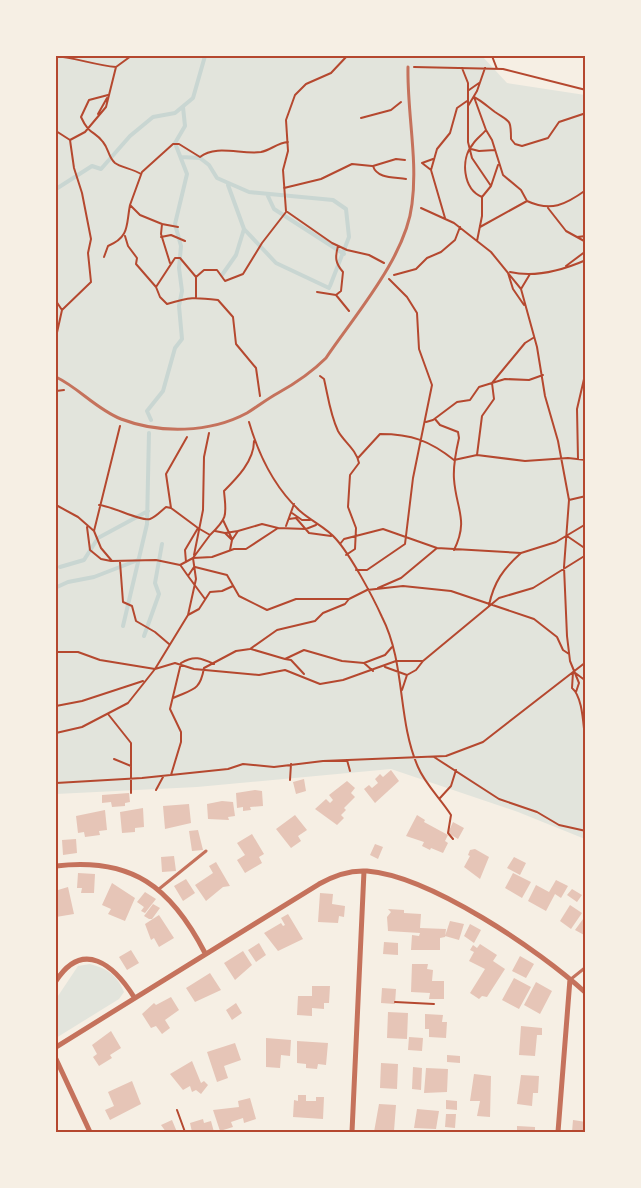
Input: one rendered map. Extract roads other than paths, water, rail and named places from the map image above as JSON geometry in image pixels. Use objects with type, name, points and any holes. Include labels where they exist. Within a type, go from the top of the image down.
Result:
[{"type":"street","points":[[56,866],[104,865],[133,874],[159,889],[185,917],[205,953]]},
{"type":"street","points":[[352,1132],[364,871]]},
{"type":"street","points":[[56,1047],[328,879],[364,871],[388,875],[446,898],[506,933],[570,979],[585,993]]},
{"type":"street","points":[[56,981],[69,964],[78,961],[100,962],[115,970],[134,998]]},
{"type":"street","points":[[558,1132],[570,979]]},
{"type":"street","points":[[56,1059],[90,1132]]},
{"type":"lane","points":[[56,377],[89,402],[122,420],[153,428],[188,429],[213,425],[246,413],[314,369],[326,358],[354,315],[384,276],[412,206],[413,163],[408,67]]},
{"type":"lane","points":[[159,889],[206,851]]},
{"type":"lane","points":[[570,979],[585,967]]},
{"type":"waterway","points":[[56,189],[92,166],[101,169],[130,136],[153,117],[175,113],[193,98],[205,56]]},
{"type":"waterway","points":[[151,420],[147,411],[163,391],[175,348],[182,339],[179,306],[182,291],[179,268],[181,246],[175,224],[187,174],[175,143],[185,126],[183,107]]},
{"type":"waterway","points":[[181,157],[200,158],[209,165],[217,178],[249,192],[333,200],[346,209],[349,237],[330,286]]},
{"type":"waterway","points":[[228,185],[244,229],[276,263],[329,288]]},
{"type":"waterway","points":[[267,194],[274,209],[344,254]]},
{"type":"waterway","points":[[222,275],[236,255],[244,229]]},
{"type":"waterway","points":[[123,626],[147,524],[149,433]]},
{"type":"waterway","points":[[60,567],[84,560],[98,538],[148,511]]},
{"type":"waterway","points":[[144,636],[159,594],[155,583],[162,544]]},
{"type":"waterway","points":[[57,587],[68,582],[94,577],[138,560]]}]
